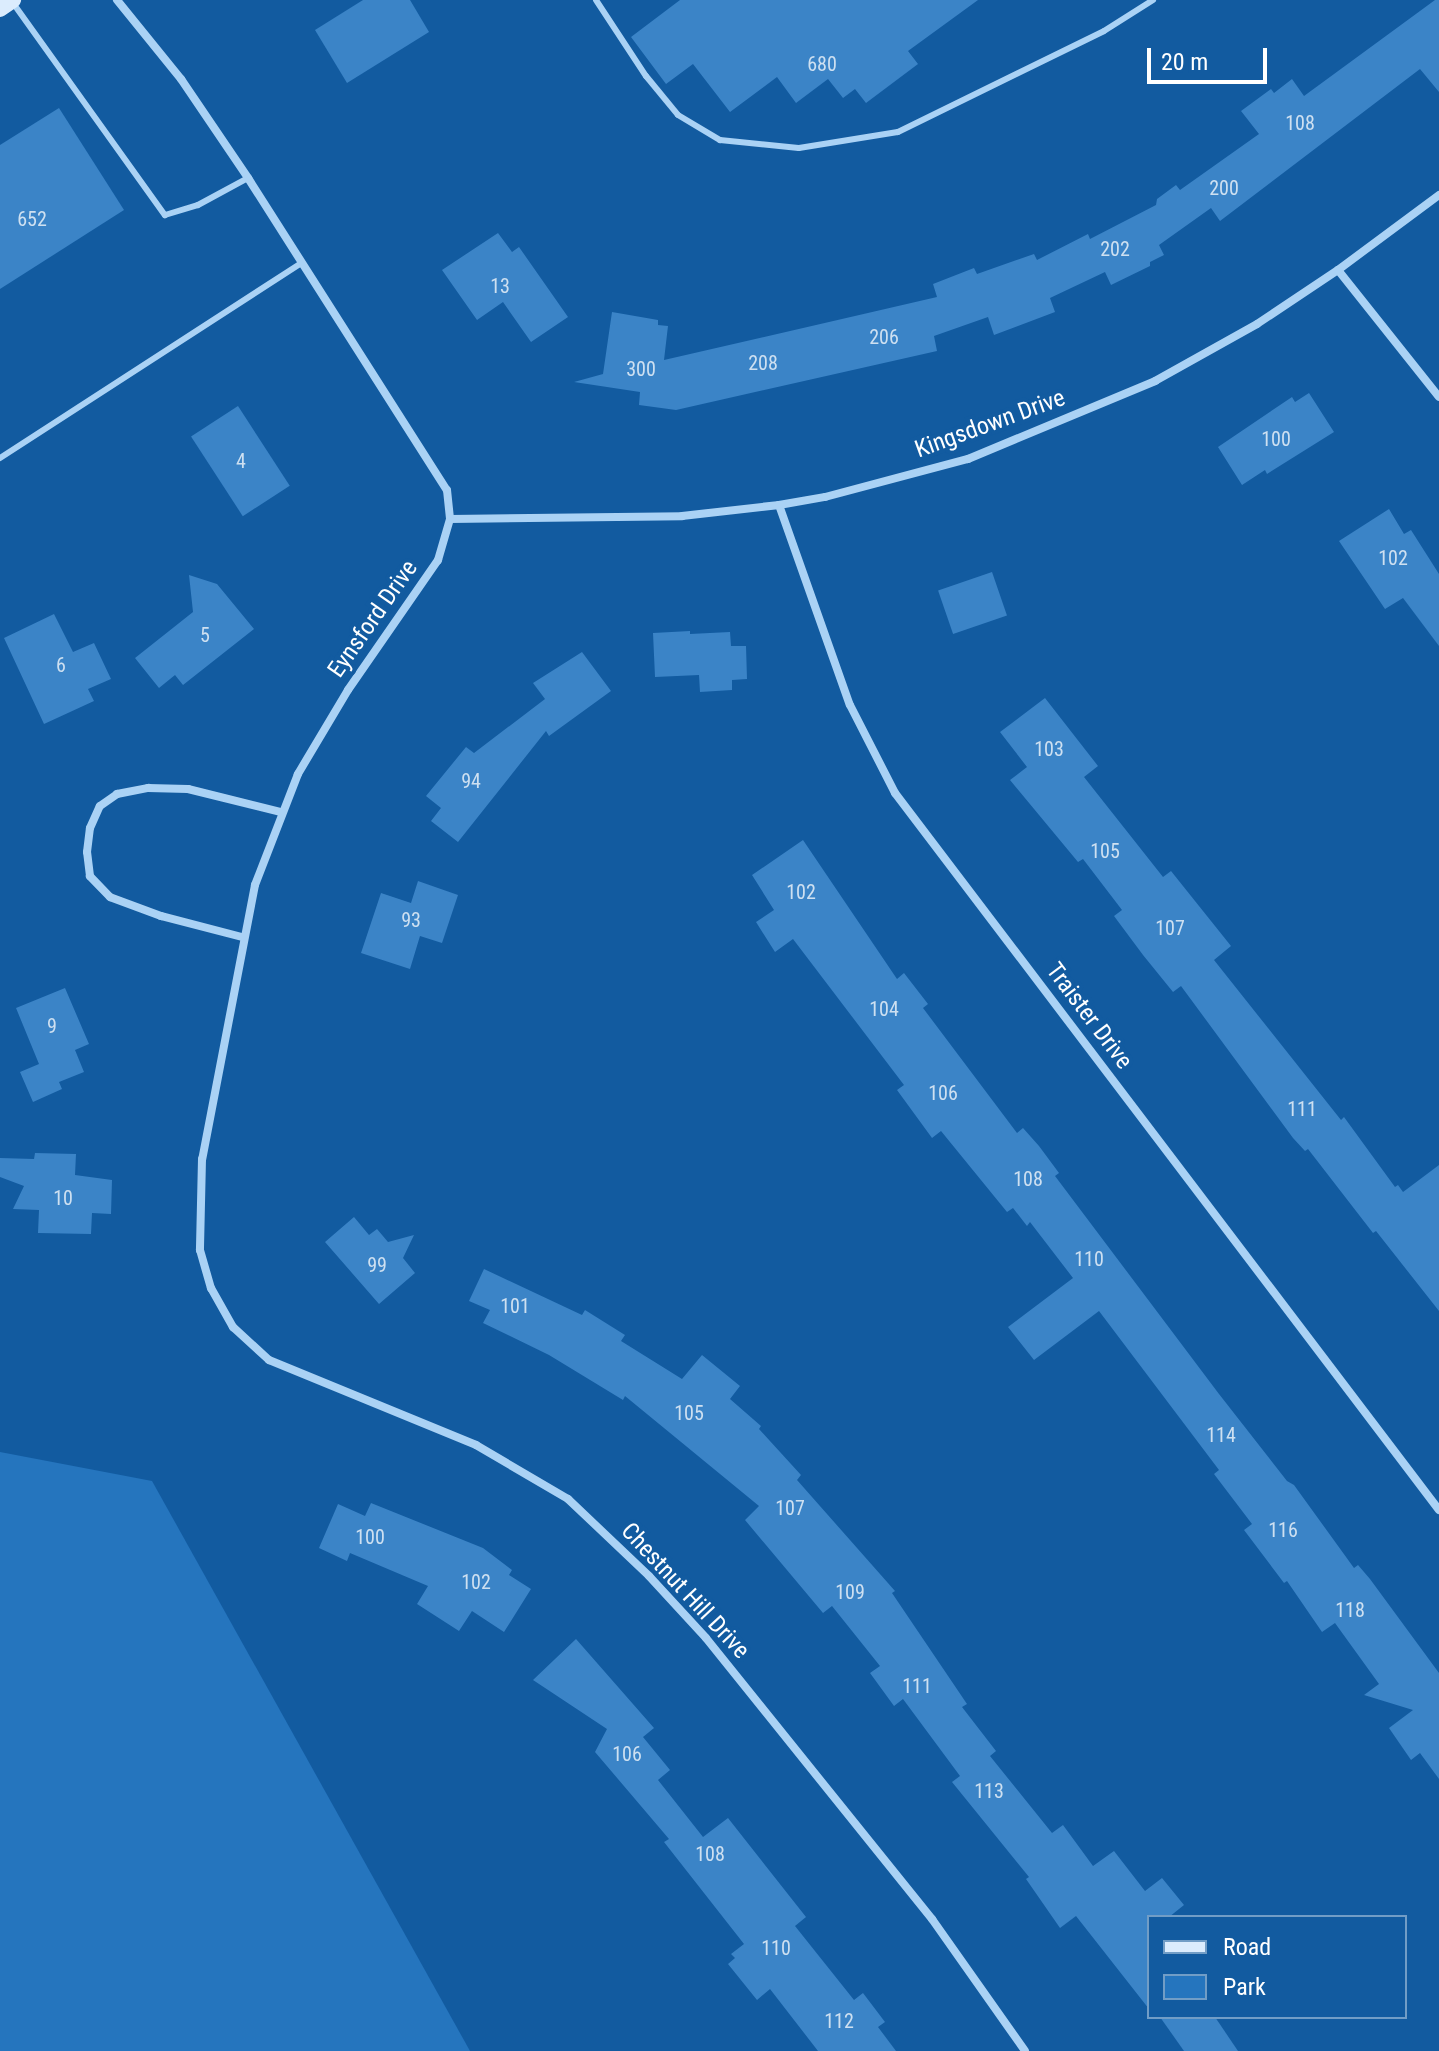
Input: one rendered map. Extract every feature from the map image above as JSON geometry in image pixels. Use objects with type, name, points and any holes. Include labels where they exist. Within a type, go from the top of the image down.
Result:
[{"type":"main road","points":[[0,9],[13,0]]},
{"type":"street","name":"Eynsford Drive","points":[[117,0],[181,79],[248,178],[447,490],[450,519],[438,560],[348,690],[298,774],[255,885],[242,937],[202,1159],[200,1250],[211,1288]]},
{"type":"street","name":"Kingsdown Drive","points":[[450,519],[682,516],[779,505],[825,497],[968,459],[1155,381],[1257,324],[1338,270],[1439,195]]},
{"type":"street","points":[[1338,270],[1439,397]]},
{"type":"street","name":"Traister Drive","points":[[779,505],[850,705],[895,793],[1439,1510]]},
{"type":"street","points":[[242,937],[161,916],[110,897],[90,876],[87,852],[90,828],[100,806],[117,794],[148,788],[188,789],[281,812]]},
{"type":"street","name":"Chestnut Hill Drive","points":[[211,1288],[233,1327],[269,1360],[476,1445],[568,1499],[649,1576],[706,1638],[932,1919],[1025,2051]]},
{"type":"lane","points":[[13,0],[165,215],[198,205],[248,178]]},
{"type":"lane","points":[[596,0],[646,76],[678,115],[720,140],[799,148],[898,132],[1104,31],[1153,0]]},
{"type":"lane","points":[[0,458],[301,263]]},
{"type":"green space","points":[[0,1452],[152,1481],[470,2051],[0,2051]]},
{"type":"building","points":[[363,0],[410,0],[429,32],[347,83],[315,30]]},
{"type":"building","points":[[680,0],[978,0],[908,51],[918,64],[866,103],[855,89],[843,98],[828,79],[796,103],[777,77],[730,112],[693,64],[666,84],[631,37]]},
{"type":"building","points":[[1439,0],[1439,92],[1420,69],[1220,221],[1211,208],[1159,245],[1164,255],[1150,262],[1150,266],[1111,285],[1105,272],[1050,298],[1055,312],[994,335],[988,317],[934,336],[937,351],[676,410],[639,405],[640,392],[574,382],[603,374],[612,312],[658,320],[658,325],[668,326],[664,360],[937,297],[933,284],[974,268],[977,274],[1034,254],[1037,260],[1088,234],[1090,239],[1156,205],[1157,199],[1176,185],[1180,190],[1259,134],[1241,111],[1271,89],[1274,93],[1292,79],[1304,96]]},
{"type":"building","points":[[59,108],[124,210],[0,289],[0,145]]},
{"type":"building","points":[[498,233],[512,252],[519,247],[568,317],[531,342],[503,302],[477,320],[442,270]]},
{"type":"building","points":[[1309,393],[1334,432],[1267,474],[1265,470],[1242,485],[1218,447],[1292,397],[1295,402]]},
{"type":"building","points":[[238,406],[290,486],[243,516],[191,436]]},
{"type":"building","points":[[1389,509],[1404,534],[1411,530],[1439,574],[1439,646],[1403,598],[1385,609],[1339,541]]},
{"type":"building","points":[[992,572],[1007,615],[953,634],[938,591]]},
{"type":"building","points":[[189,575],[217,584],[254,629],[183,685],[175,675],[159,688],[135,658],[193,612]]},
{"type":"building","points":[[54,614],[73,652],[94,643],[111,679],[88,689],[94,701],[44,724],[4,638]]},
{"type":"building","points":[[690,631],[690,634],[730,632],[731,646],[746,646],[747,679],[732,680],[732,690],[700,692],[699,675],[655,677],[653,633]]},
{"type":"building","points":[[582,652],[611,691],[549,736],[546,731],[458,842],[431,821],[441,808],[426,796],[466,747],[474,753],[545,699],[533,683]]},
{"type":"building","points":[[1045,698],[1098,766],[1084,777],[1163,877],[1171,871],[1231,946],[1214,960],[1341,1120],[1344,1117],[1395,1187],[1398,1185],[1403,1192],[1439,1165],[1439,1311],[1308,1149],[1305,1151],[1293,1138],[1181,986],[1173,992],[1143,955],[1114,916],[1122,910],[1083,859],[1078,862],[1010,780],[1027,767],[1000,732]]},
{"type":"building","points":[[803,840],[897,979],[904,973],[928,1004],[923,1008],[1017,1133],[1023,1128],[1039,1146],[1059,1173],[1055,1176],[1219,1394],[1287,1481],[1294,1485],[1354,1568],[1358,1565],[1370,1579],[1439,1673],[1439,1779],[1420,1753],[1411,1760],[1389,1728],[1413,1710],[1364,1695],[1379,1684],[1335,1623],[1322,1632],[1287,1581],[1284,1583],[1244,1530],[1252,1524],[1214,1474],[1219,1470],[1099,1311],[1034,1360],[1008,1327],[1073,1278],[1030,1222],[1027,1226],[1013,1208],[1007,1212],[941,1131],[932,1138],[897,1090],[904,1085],[793,939],[775,952],[756,922],[774,910],[752,875]]},
{"type":"building","points":[[418,881],[458,895],[442,943],[420,936],[410,969],[361,953],[381,893],[411,903]]},
{"type":"building","points":[[65,988],[89,1044],[75,1050],[84,1072],[59,1082],[62,1089],[33,1102],[20,1072],[39,1064],[16,1008]]},
{"type":"building","points":[[35,1153],[76,1154],[75,1175],[112,1180],[111,1214],[92,1213],[91,1234],[38,1233],[39,1210],[13,1209],[24,1186],[0,1177],[0,1158],[34,1159]]},
{"type":"building","points":[[354,1217],[369,1235],[377,1229],[388,1242],[414,1235],[403,1258],[415,1273],[379,1304],[325,1242]]},
{"type":"building","points":[[484,1269],[582,1315],[585,1310],[625,1335],[621,1341],[682,1379],[702,1355],[740,1386],[730,1399],[761,1426],[759,1429],[801,1475],[797,1480],[895,1591],[892,1593],[967,1704],[962,1707],[996,1751],[990,1756],[1052,1833],[1063,1825],[1093,1866],[1114,1851],[1145,1891],[1162,1878],[1184,1905],[1172,1915],[1147,1915],[1147,2006],[1076,1916],[1060,1928],[1026,1879],[1029,1877],[952,1782],[960,1776],[903,1699],[894,1706],[870,1673],[880,1666],[832,1606],[823,1613],[745,1520],[759,1506],[625,1396],[623,1400],[549,1355],[483,1323],[490,1310],[469,1301]]},
{"type":"building","points":[[371,1503],[483,1548],[512,1570],[509,1575],[531,1589],[504,1632],[472,1611],[459,1631],[417,1604],[428,1586],[350,1553],[347,1561],[319,1548],[338,1504],[365,1516]]},
{"type":"building","points":[[576,1639],[654,1728],[643,1737],[670,1770],[658,1780],[703,1837],[728,1818],[806,1917],[795,1926],[854,2000],[863,1993],[885,2022],[878,2027],[896,2051],[818,2051],[770,1989],[757,2000],[728,1964],[735,1958],[731,1954],[744,1944],[664,1842],[669,1839],[595,1752],[607,1729],[533,1680]]},
{"type":"building","points":[[1161,2019],[1216,2019],[1238,2051],[1184,2051]]}]
